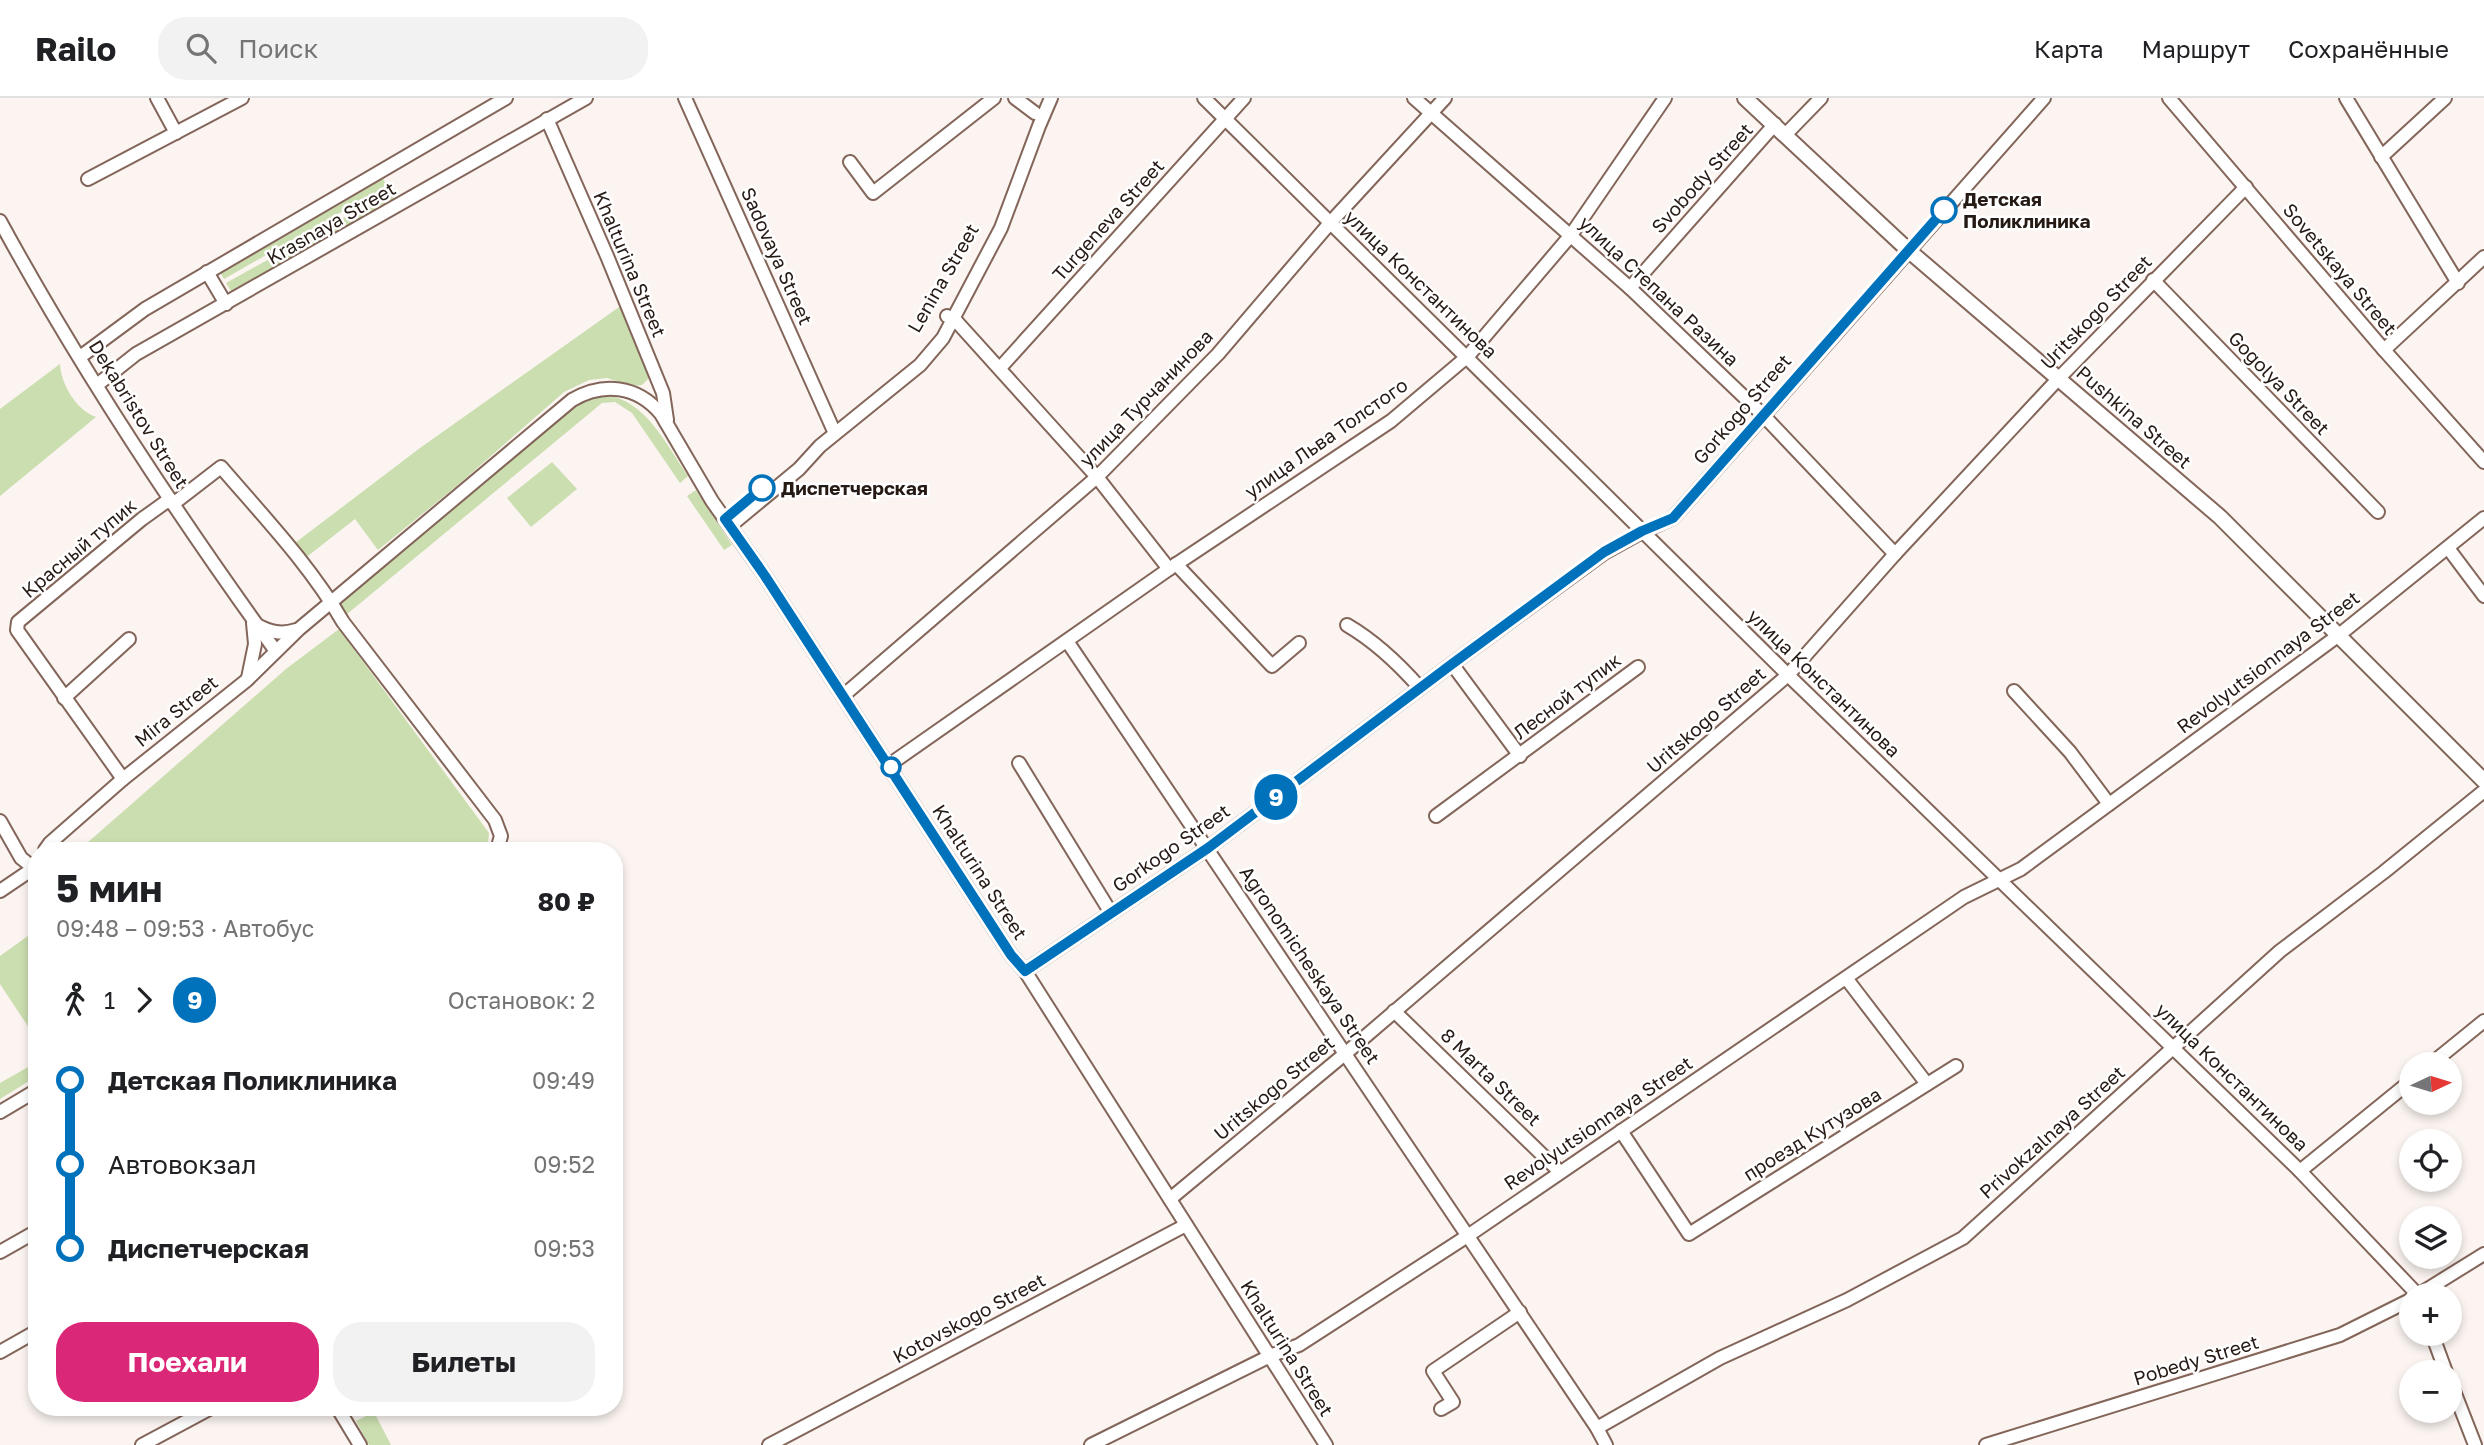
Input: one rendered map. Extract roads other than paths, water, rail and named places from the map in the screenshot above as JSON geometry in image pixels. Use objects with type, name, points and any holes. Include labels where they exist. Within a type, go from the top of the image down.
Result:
[{"type":"main road","name":"Pushkina Street","points":[[1745,98],[1908,250],[2220,517],[2484,781]]},
{"type":"street","points":[[157,98],[176,133]]},
{"type":"street","points":[[88,179],[243,98]]},
{"type":"street","name":"Krasnaya Street","points":[[80,357],[145,309],[506,98]]},
{"type":"street","name":"Krasnaya Street","points":[[97,385],[136,355],[586,98]]},
{"type":"street","name":"Sadovaya Street","points":[[685,98],[834,429]]},
{"type":"street","points":[[850,162],[873,193],[993,98]]},
{"type":"street","points":[[1015,98],[1035,113]]},
{"type":"street","name":"Lenina Street","points":[[727,522],[919,357],[950,318],[999,217],[1035,113],[1044,98]]},
{"type":"street","points":[[727,522],[799,469],[807,457],[855,415],[899,384],[943,338],[950,318],[1001,228],[1051,98]]},
{"type":"street","name":"улица Константинова","points":[[1204,98],[1788,675],[2300,1171],[2407,1283]]},
{"type":"street","name":"Turgeneva Street","points":[[1000,368],[1244,98]]},
{"type":"street","name":"улица Степана Разина","points":[[1414,98],[1630,288],[1763,415],[1895,554]]},
{"type":"street","name":"улица Турчанинова","points":[[844,695],[1097,477],[1218,354],[1330,223],[1445,98]]},
{"type":"street","name":"улица Льва Толстого","points":[[889,765],[1172,567],[1391,421],[1468,356],[1570,235],[1665,98]]},
{"type":"street","name":"Svobody Street","points":[[1630,288],[1780,129],[1821,98]]},
{"type":"street","name":"Gorkogo Street","points":[[1025,971],[1208,848],[1604,552],[1673,518],[2044,98]]},
{"type":"street","name":"Sovetskaya Street","points":[[2169,98],[2384,350],[2484,461]]},
{"type":"street","points":[[2346,98],[2458,283]]},
{"type":"street","points":[[2381,157],[2445,98]]},
{"type":"street","name":"Khalturina Street","points":[[547,119],[663,393],[668,426]]},
{"type":"street","name":"Uritskogo Street","points":[[1170,1199],[1346,1053],[1788,675],[1895,554],[2059,377],[2246,187]]},
{"type":"street","name":"Dekabristov Street","points":[[0,221],[97,385],[171,501],[253,623],[275,650]]},
{"type":"street","points":[[2384,350],[2484,257]]},
{"type":"street","points":[[207,272],[226,304]]},
{"type":"street","name":"Gogolya Street","points":[[2153,280],[2378,512]]},
{"type":"street","points":[[950,318],[1000,368],[1097,477],[1172,567],[1272,666],[1299,643]]},
{"type":"street","name":"Mira Street","points":[[51,842],[123,779],[247,680],[299,629],[572,400],[601,388],[633,393]]},
{"type":"street","name":"Khalturina Street","points":[[633,393],[652,403],[668,426],[712,501],[844,695],[1011,955],[1025,971],[1326,1445]]},
{"type":"street","points":[[171,501],[221,467],[289,546],[343,622],[495,820],[501,836],[499,842]]},
{"type":"street","name":"Красный тупик","points":[[123,779],[17,629],[18,622],[142,519],[171,501]]},
{"type":"street","name":"Revolyutsionnaya Street","points":[[1091,1445],[1270,1356],[1298,1345],[1469,1235],[1964,897],[2021,869],[2339,635],[2484,518]]},
{"type":"street","points":[[2448,548],[2484,596]]},
{"type":"street","points":[[253,623],[270,632],[299,629]]},
{"type":"street","points":[[247,680],[255,644],[253,623]]},
{"type":"street","points":[[1347,625],[1369,638],[1394,659],[1420,688]]},
{"type":"street","points":[[64,698],[129,639]]},
{"type":"street","name":"Agronomicheskaya Street","points":[[1067,641],[1469,1235],[1606,1445]]},
{"type":"street","name":"Лесной тупик","points":[[1452,664],[1520,756]]},
{"type":"street","name":"Лесной тупик","points":[[1436,816],[1638,667]]},
{"type":"street","points":[[2014,691],[2070,752],[2109,804]]},
{"type":"street","name":"Gorkogo Street","points":[[1019,763],[1111,913]]},
{"type":"street","name":"Privokzalnaya Street","points":[[1597,1428],[1720,1358],[1847,1300],[1963,1238],[2280,951],[2384,873],[2484,792]]},
{"type":"street","points":[[0,821],[21,858],[28,862]]},
{"type":"street","points":[[0,891],[28,872]]},
{"type":"street","points":[[1846,978],[1927,1084]]},
{"type":"street","name":"8 Marta Street","points":[[1394,1011],[1560,1172]]},
{"type":"street","points":[[2446,1052],[2484,1021]]},
{"type":"street","name":"проезд Кутузова","points":[[1620,1131],[1689,1234],[1956,1066]]},
{"type":"street","points":[[2300,1171],[2399,1091]]},
{"type":"street","points":[[0,1112],[28,1095]]},
{"type":"street","name":"Kotovskogo Street","points":[[769,1445],[1186,1225]]},
{"type":"street","points":[[0,1236],[4,1250],[28,1236]]},
{"type":"street","points":[[2437,1283],[2484,1254]]},
{"type":"street","name":"Pobedy Street","points":[[1986,1445],[2340,1335],[2399,1306]]},
{"type":"street","points":[[1441,1409],[1453,1402],[1433,1371],[1520,1312]]},
{"type":"street","points":[[0,1352],[28,1336]]},
{"type":"street","points":[[2462,1412],[2475,1445]]},
{"type":"street","points":[[142,1445],[196,1416]]},
{"type":"street","points":[[342,1416],[359,1445]]},
{"type":"place","name":"Детская Поликлиника","points":[[1944,210]]},
{"type":"place","name":"Диспетчерская","points":[[762,488]]}]
